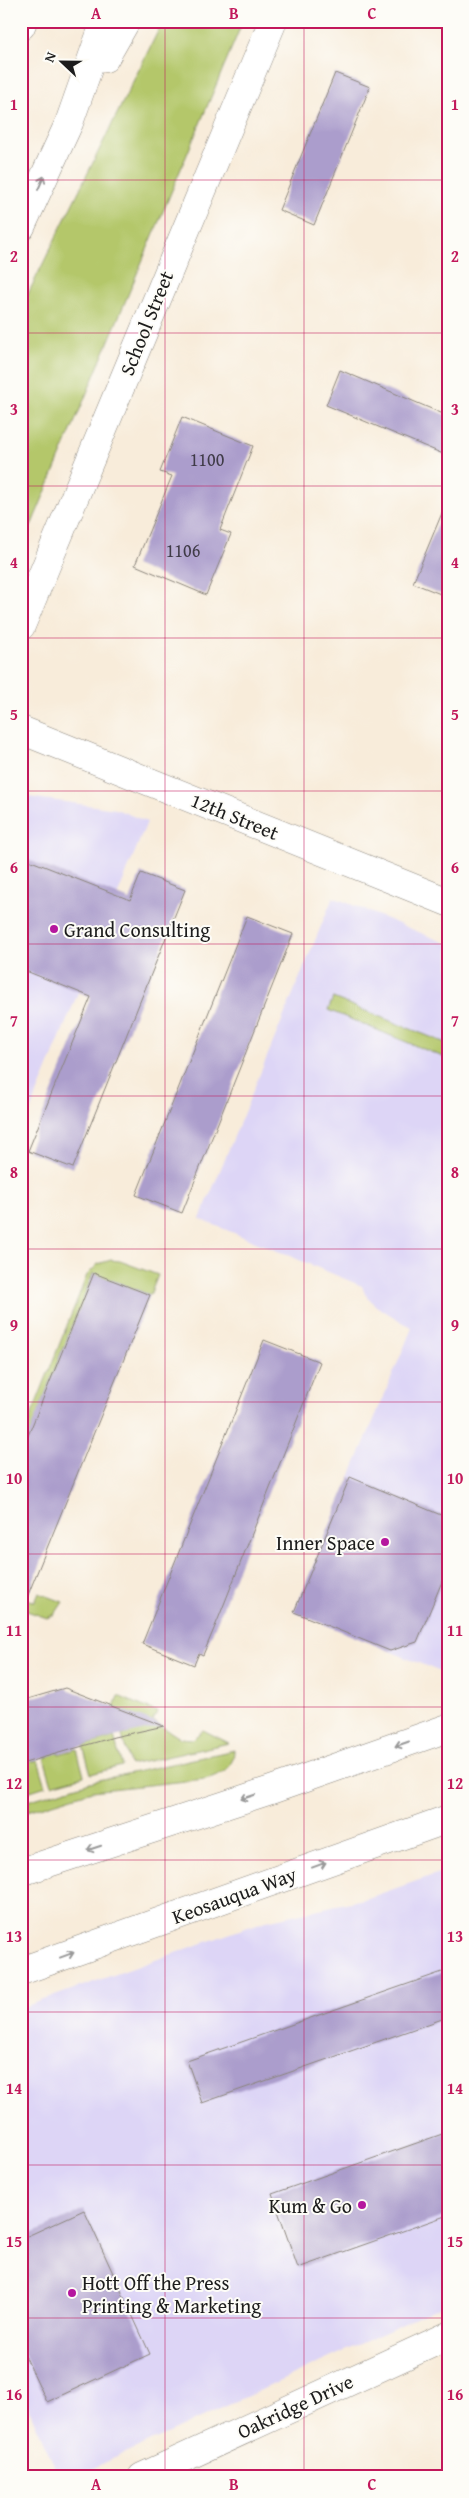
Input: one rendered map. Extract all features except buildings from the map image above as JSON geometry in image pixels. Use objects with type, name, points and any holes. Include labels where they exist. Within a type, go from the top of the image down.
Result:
[{"type":"main road","points":[[21,26],[23,21]]},
{"type":"main road","points":[[66,129],[105,21]]},
{"type":"main road","points":[[21,227],[66,129],[126,21]]},
{"type":"main road","name":"School Street","points":[[21,626],[273,21]]},
{"type":"main road","name":"12th Street","points":[[21,730],[448,902]]},
{"type":"main road","points":[[21,1872],[270,1790],[448,1728]]},
{"type":"main road","name":"Keosauqua Way","points":[[21,1971],[448,1819]]},
{"type":"main road","name":"Oakridge Drive","points":[[142,2477],[448,2336]]},
{"type":"shaded area","points":[[21,796],[116,809],[147,822],[21,1134]]},
{"type":"shaded area","points":[[333,897],[448,944],[448,1675],[294,1612],[412,1328],[376,1306],[365,1294],[362,1286],[200,1219]]},
{"type":"shaded area","points":[[448,1870],[448,2303],[74,2477],[59,2477],[21,2391],[21,2008],[262,1922],[368,1898]]},
{"type":"green space","points":[[163,21],[243,21],[21,550],[21,308]]},
{"type":"green space","points":[[333,998],[448,1044],[448,1059],[328,1010]]},
{"type":"green space","points":[[111,1260],[120,1261],[158,1275],[150,1295],[93,1273],[82,1302],[86,1304],[83,1312],[78,1310],[67,1338],[72,1340],[68,1349],[63,1347],[21,1462],[21,1441],[87,1275],[98,1264]]},
{"type":"green space","points":[[39,1593],[63,1602],[55,1614],[47,1618],[21,1609],[21,1596],[35,1602]]},
{"type":"green space","points":[[118,1696],[157,1712],[153,1721],[180,1738],[193,1739],[203,1730],[229,1743],[130,1765],[122,1735],[138,1730],[114,1707]]},
{"type":"green space","points":[[114,1737],[122,1766],[91,1774],[83,1746]]},
{"type":"green space","points":[[58,1749],[59,1754],[77,1749],[84,1776],[52,1785],[44,1758],[48,1757],[47,1752]]},
{"type":"green space","points":[[234,1750],[232,1762],[226,1770],[205,1779],[92,1791],[21,1813],[21,1803],[90,1782]]},
{"type":"green space","points":[[38,1760],[46,1786],[21,1794],[21,1765]]},
{"type":"place","name":"Grand Consulting","points":[[54,929]]},
{"type":"place","name":"Inner Space","points":[[385,1542]]},
{"type":"place","name":"Kum & Go","points":[[362,2205]]},
{"type":"place","name":"Hott Off the Press Printing & Marketing","points":[[72,2293]]}]
